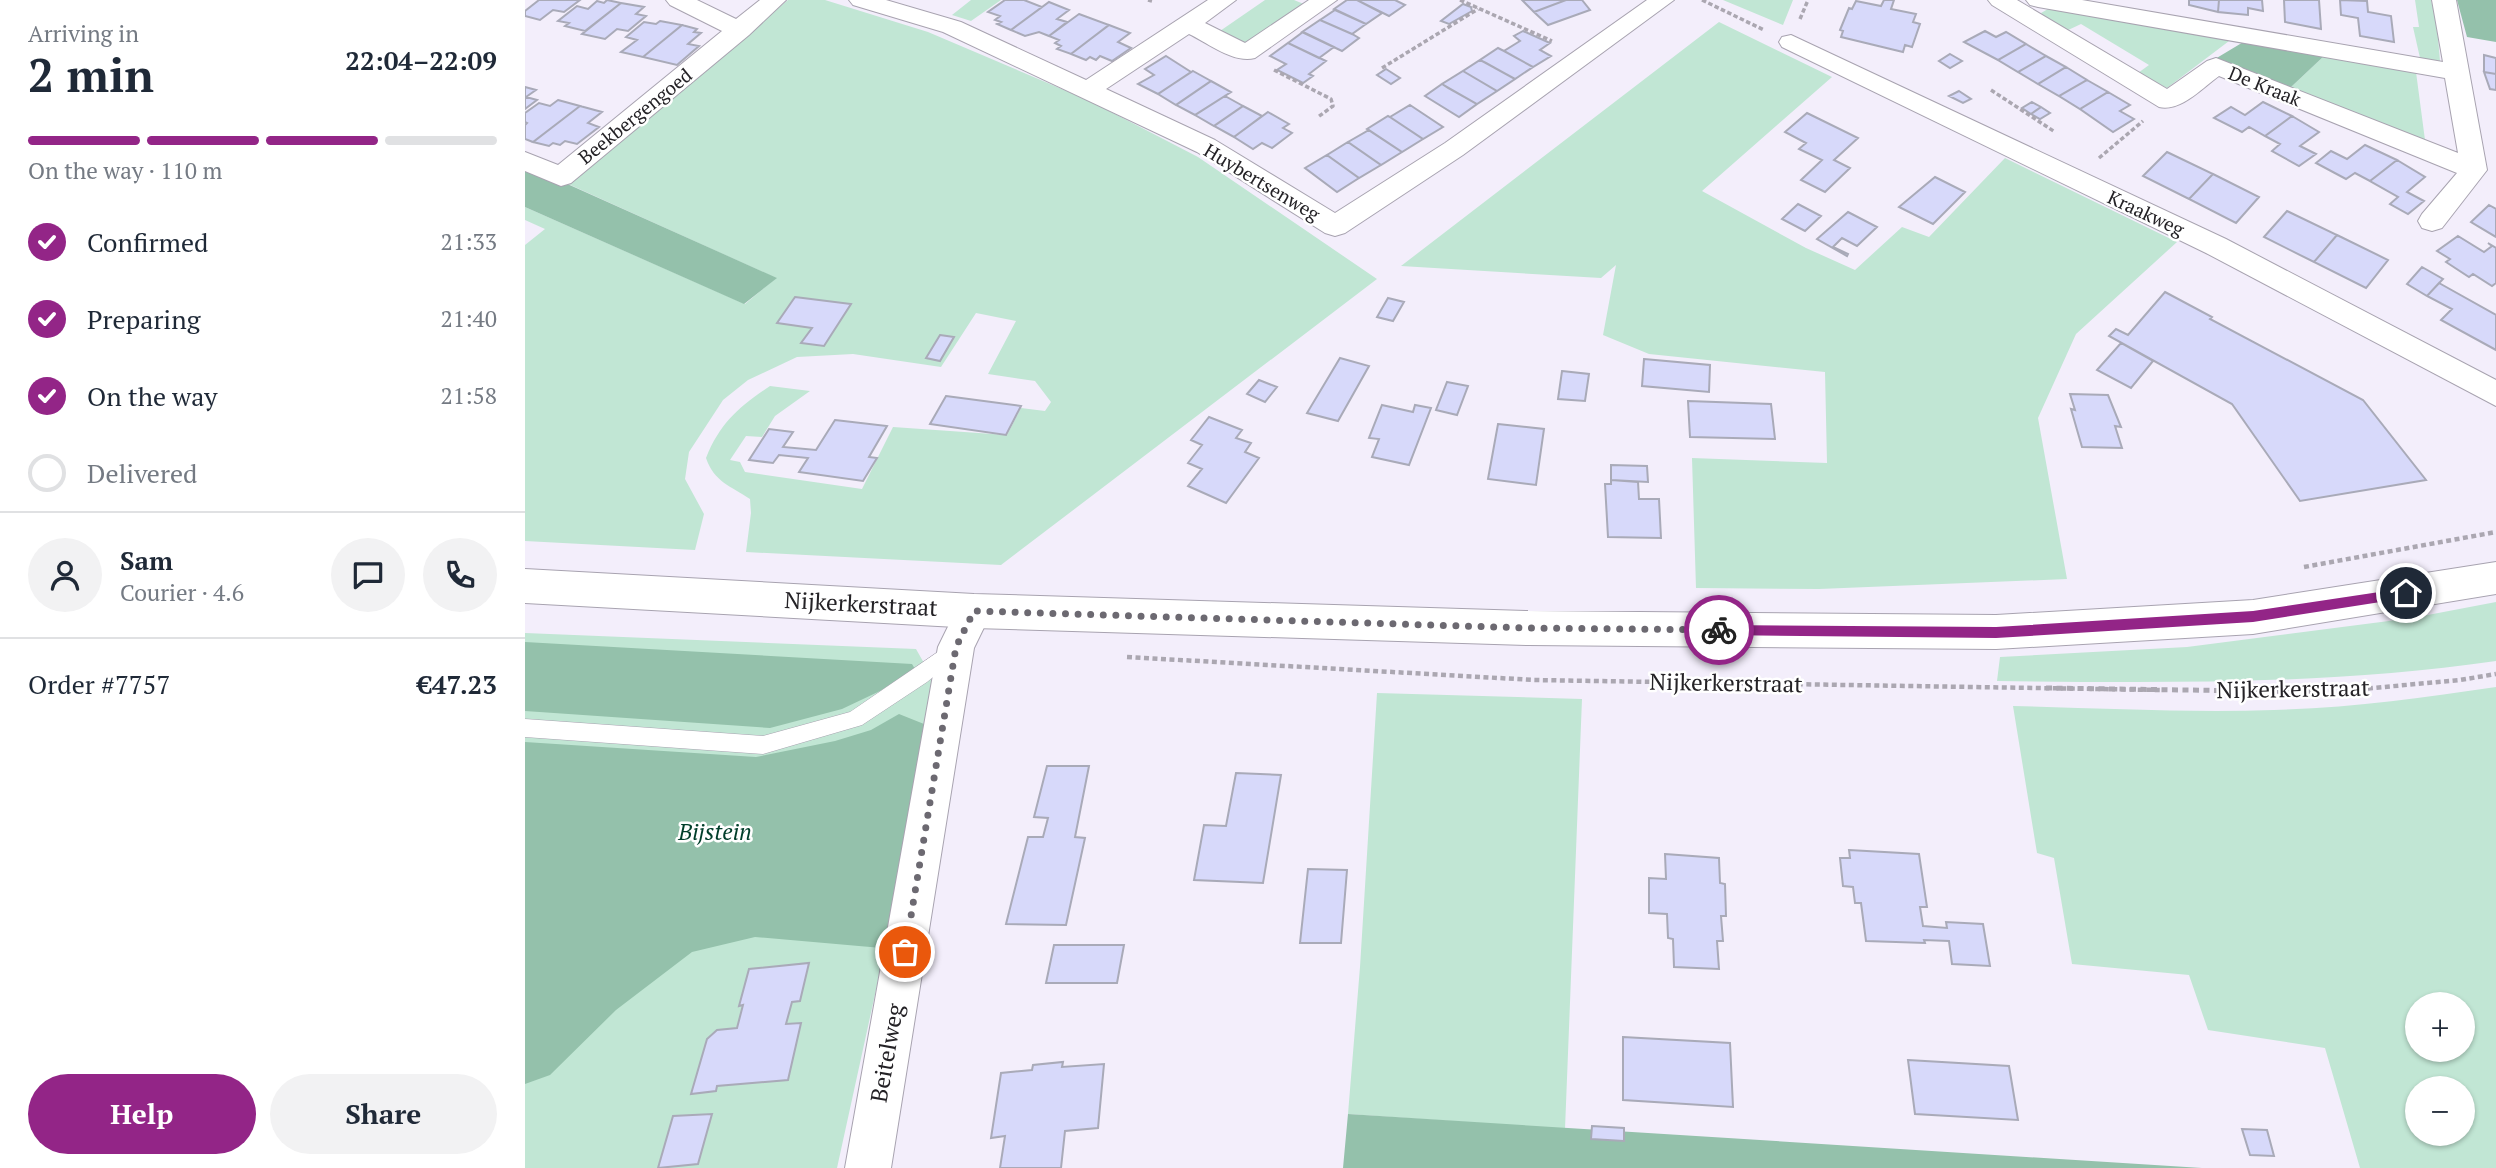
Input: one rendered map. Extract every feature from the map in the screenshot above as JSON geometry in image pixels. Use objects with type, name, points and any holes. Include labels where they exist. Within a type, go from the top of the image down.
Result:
[{"type":"main road","name":"Nijkerkerstraat","points":[[525,586],[974,611],[1528,628],[1996,632],[2253,617],[2496,578]]},
{"type":"street","points":[[678,0],[740,30]]},
{"type":"street","name":"Beekbergengoed","points":[[525,161],[561,177],[774,0]]},
{"type":"street","name":"Huybertsenweg","points":[[861,0],[952,27],[1206,146],[1335,226],[1454,149],[1662,0]]},
{"type":"street","points":[[1086,91],[1224,0]]},
{"type":"street","points":[[1187,23],[1246,53],[1325,0]]},
{"type":"street","points":[[2000,0],[2168,101]]},
{"type":"street","name":"De Kraak","points":[[2038,0],[2457,72]]},
{"type":"street","points":[[2432,221],[2474,170],[2444,0]]},
{"type":"street","name":"Kraakweg","points":[[1791,42],[2216,246],[2496,394]]},
{"type":"street","name":"De Kraak","points":[[2168,101],[2216,66],[2474,170]]},
{"type":"street","name":"Beitelweg","points":[[868,1168],[956,647],[974,611]]},
{"type":"lane","points":[[525,728],[763,745],[855,719],[920,676],[956,647]]},
{"type":"path","points":[[1460,0],[1585,56]]},
{"type":"path","points":[[1702,0],[1791,42]]},
{"type":"path","points":[[1381,68],[1479,9]]},
{"type":"path","points":[[1246,53],[1255,61],[1331,99],[1333,106],[1318,117]]},
{"type":"path","points":[[1991,90],[2065,139]]},
{"type":"path","points":[[2072,177],[2168,101]]},
{"type":"path","points":[[2294,569],[2496,532]]},
{"type":"path","name":"Nijkerkerstraat","points":[[1122,657],[1534,680],[2323,692],[2460,680],[2496,674]]},
{"type":"green space","points":[[788,0],[825,0],[928,32],[1090,101],[1198,157],[1377,279],[1001,565],[746,552],[750,499],[718,478],[706,458],[724,425],[749,401],[770,386],[810,391],[775,416],[762,437],[746,436],[730,460],[740,462],[745,472],[862,489],[893,427],[1007,435],[1021,408],[1045,411],[1051,402],[1035,381],[988,374],[1016,321],[976,313],[941,367],[853,354],[797,357],[748,380],[723,400],[689,452],[685,479],[704,514],[695,550],[525,541],[525,245],[545,229],[525,220],[525,207],[745,304],[776,278],[566,183]]},
{"type":"green space","points":[[971,0],[1001,0],[971,21],[952,15]]},
{"type":"green space","points":[[1265,0],[1294,0],[1311,7],[1252,48],[1220,31]]},
{"type":"green space","points":[[1723,0],[1793,0],[1783,25]]},
{"type":"green space","points":[[2415,0],[2431,0],[2437,26],[2440,61],[2420,58],[2413,27],[2419,27]]},
{"type":"green space","points":[[2457,0],[2496,0],[2496,42],[2467,37]]},
{"type":"green space","points":[[2048,9],[2233,38],[2167,88],[2138,73],[2149,65],[2081,24],[2064,32],[2046,20],[2041,13]]},
{"type":"green space","points":[[1719,22],[1832,77],[1702,191],[1806,248],[1855,270],[1902,227],[1929,237],[2005,158],[2177,242],[2076,334],[2038,418],[2067,579],[1819,589],[1696,588],[1692,458],[1827,463],[1825,372],[1649,354],[1603,335],[1616,265],[1601,278],[1401,266]]},
{"type":"green space","points":[[2245,41],[2324,56],[2290,88],[2215,59]]},
{"type":"green space","points":[[2324,56],[2416,72],[2425,140],[2290,88]]},
{"type":"green space","points":[[525,165],[777,278],[744,304],[525,207]]},
{"type":"green space","points":[[2496,602],[2496,661],[2372,675],[2247,681],[1997,681],[2000,657],[2187,647],[2412,618]]},
{"type":"green space","name":"Bijstein","points":[[525,633],[916,649],[941,693],[837,1168],[525,1168]]},
{"type":"green space","points":[[525,642],[912,664],[915,669],[880,691],[842,709],[770,728],[525,711]]},
{"type":"green space","points":[[2496,687],[2496,1168],[2360,1168],[2325,1048],[2208,1030],[2189,975],[2072,964],[2054,858],[2037,853],[2013,706],[2241,711],[2302,709],[2413,699]]},
{"type":"green space","points":[[1377,693],[1582,699],[1565,1129],[1348,1114]]},
{"type":"green space","points":[[899,714],[929,726],[893,949],[755,937],[692,952],[616,1010],[550,1075],[525,1084],[525,742],[756,757],[835,741],[871,730]]},
{"type":"green space","points":[[1348,1114],[2202,1168],[1343,1168]]},
{"type":"building","points":[[539,0],[580,0],[564,12],[553,10],[540,20],[525,16],[525,11]]},
{"type":"building","points":[[607,0],[621,3],[585,31],[565,26],[569,23],[558,21],[577,6],[588,9],[597,1],[604,3]]},
{"type":"building","points":[[1005,0],[1024,0],[1042,7],[1011,30],[997,24],[1001,22],[995,20],[1000,16],[988,12]]},
{"type":"building","points":[[1347,0],[1357,0],[1382,13],[1366,24],[1334,9]]},
{"type":"building","points":[[1357,0],[1395,0],[1405,5],[1389,16]]},
{"type":"building","points":[[1522,0],[1566,0],[1534,12]]},
{"type":"building","points":[[1566,0],[1582,0],[1590,10],[1548,25],[1534,12]]},
{"type":"building","points":[[1884,0],[1894,0],[1891,9],[1916,14],[1913,22],[1920,24],[1912,47],[1905,45],[1903,52],[1841,37],[1843,31],[1840,30],[1849,8],[1852,9],[1856,1],[1881,6]]},
{"type":"building","points":[[2189,0],[2219,0],[2218,12],[2189,5]]},
{"type":"building","points":[[2219,0],[2262,0],[2263,11],[2248,8],[2248,15],[2218,12]]},
{"type":"building","points":[[2284,0],[2319,0],[2321,29],[2285,22]]},
{"type":"building","points":[[2340,0],[2367,1],[2368,12],[2391,16],[2394,42],[2360,36],[2358,18],[2341,15]]},
{"type":"building","points":[[1049,2],[1069,10],[1057,19],[1067,22],[1049,36],[1039,32],[1025,36],[1011,30]]},
{"type":"building","points":[[621,3],[644,7],[636,14],[646,16],[628,31],[617,29],[605,39],[582,34]]},
{"type":"building","points":[[1463,4],[1471,7],[1472,11],[1449,24],[1441,21]]},
{"type":"building","points":[[1335,10],[1366,24],[1352,34],[1320,20]]},
{"type":"building","points":[[1079,14],[1109,25],[1071,54],[1057,49],[1061,46],[1055,43],[1059,40],[1049,36]]},
{"type":"building","points":[[1320,20],[1359,38],[1342,51],[1302,32]]},
{"type":"building","points":[[660,21],[682,25],[643,57],[621,52],[637,40],[626,37],[644,22],[656,24]]},
{"type":"building","points":[[682,25],[697,29],[694,32],[701,33],[688,44],[699,46],[677,65],[643,57]]},
{"type":"building","points":[[1109,25],[1130,33],[1118,42],[1131,48],[1112,61],[1100,56],[1096,60],[1090,57],[1086,60],[1071,54]]},
{"type":"building","points":[[1523,31],[1550,43],[1540,50],[1551,56],[1533,67],[1504,51],[1520,41],[1514,36]]},
{"type":"building","points":[[1985,31],[1996,37],[2006,32],[2026,44],[1998,60],[1964,42]]},
{"type":"building","points":[[1303,32],[1334,47],[1319,58],[1288,43]]},
{"type":"building","points":[[1288,43],[1326,61],[1309,74],[1313,76],[1303,83],[1277,70],[1286,64],[1270,56]]},
{"type":"building","points":[[2026,44],[2046,56],[2018,72],[1998,60]]},
{"type":"building","points":[[1498,48],[1533,67],[1515,79],[1480,60]]},
{"type":"building","points":[[1950,54],[1962,61],[1950,68],[1939,61]]},
{"type":"building","points":[[2484,55],[2496,58],[2496,74],[2484,72]]},
{"type":"building","points":[[1166,56],[1191,72],[1158,94],[1138,84],[1154,75],[1145,69]]},
{"type":"building","points":[[2046,56],[2066,67],[2038,84],[2018,72]]},
{"type":"building","points":[[1480,60],[1515,79],[1497,91],[1463,71]]},
{"type":"building","points":[[2066,67],[2087,80],[2059,96],[2038,84]]},
{"type":"building","points":[[1386,69],[1400,78],[1391,84],[1377,75]]},
{"type":"building","points":[[1193,71],[1211,81],[1176,105],[1158,94]]},
{"type":"building","points":[[1463,71],[1497,91],[1477,104],[1442,84]]},
{"type":"building","points":[[2484,72],[2496,74],[2496,90],[2490,89]]},
{"type":"building","points":[[2087,80],[2108,92],[2080,109],[2059,96]]},
{"type":"building","points":[[1211,81],[1231,92],[1195,115],[1176,105]]},
{"type":"building","points":[[1442,84],[1477,104],[1459,117],[1425,96]]},
{"type":"building","points":[[525,87],[536,90],[526,97],[537,100],[525,109]]},
{"type":"building","points":[[1959,91],[1971,99],[1963,103],[1949,96]]},
{"type":"building","points":[[2108,92],[2130,105],[2120,111],[2134,119],[2113,132],[2080,109]]},
{"type":"building","points":[[1225,96],[1243,106],[1214,126],[1195,115]]},
{"type":"building","points":[[558,100],[580,106],[533,142],[525,139],[525,113],[539,103],[550,106]]},
{"type":"building","points":[[2032,102],[2041,107],[2031,114],[2022,108]]},
{"type":"building","points":[[2263,102],[2292,116],[2265,136],[2249,127],[2242,132],[2214,118],[2231,107],[2245,115]]},
{"type":"building","points":[[1410,105],[1443,127],[1423,139],[1390,117]]},
{"type":"building","points":[[580,106],[602,112],[588,123],[599,127],[577,144],[565,141],[560,145],[553,143],[549,146],[533,142]]},
{"type":"building","points":[[1243,106],[1262,116],[1234,137],[1214,126]]},
{"type":"building","points":[[2041,107],[2050,113],[2040,119],[2031,114]]},
{"type":"building","points":[[1268,112],[1289,124],[1283,128],[1292,133],[1272,148],[1262,143],[1253,149],[1234,137]]},
{"type":"building","points":[[1807,113],[1858,138],[1834,160],[1850,168],[1825,192],[1801,180],[1822,160],[1799,149],[1806,143],[1785,132]]},
{"type":"building","points":[[1388,116],[1423,139],[1402,152],[1367,129]]},
{"type":"building","points":[[2292,116],[2319,132],[2300,146],[2316,154],[2299,166],[2272,151],[2280,144],[2265,136]]},
{"type":"building","points":[[1369,130],[1402,152],[1381,165],[1348,142]]},
{"type":"building","points":[[1348,142],[1381,165],[1359,178],[1327,155]]},
{"type":"building","points":[[2365,145],[2397,160],[2370,181],[2355,173],[2346,179],[2316,163],[2331,151],[2347,159]]},
{"type":"building","points":[[2167,152],[2213,174],[2189,199],[2143,176]]},
{"type":"building","points":[[1327,155],[1359,178],[1337,192],[1305,168]]},
{"type":"building","points":[[2397,160],[2425,177],[2407,192],[2424,201],[2408,214],[2390,204],[2398,197],[2370,181]]},
{"type":"building","points":[[2213,174],[2259,197],[2236,223],[2189,199]]},
{"type":"building","points":[[1935,177],[1965,192],[1933,224],[1899,207]]},
{"type":"building","points":[[1798,204],[1821,216],[1805,231],[1782,219]]},
{"type":"building","points":[[2489,205],[2496,209],[2496,237],[2471,222]]},
{"type":"building","points":[[2287,211],[2337,235],[2314,262],[2264,237]]},
{"type":"building","points":[[1848,212],[1877,227],[1857,246],[1842,238],[1833,247],[1848,254],[1847,256],[1817,239]]},
{"type":"building","points":[[2337,235],[2388,260],[2366,288],[2314,262]]},
{"type":"building","points":[[2458,236],[2484,252],[2492,246],[2488,243],[2496,248],[2496,283],[2492,286],[2473,274],[2469,277],[2446,262],[2450,259],[2437,251]]},
{"type":"building","points":[[2422,267],[2443,279],[2427,296],[2407,284]]},
{"type":"building","points":[[2439,283],[2496,315],[2496,350],[2441,320],[2452,309],[2427,296]]},
{"type":"building","points":[[2165,292],[2212,317],[2210,319],[2363,400],[2426,480],[2300,501],[2232,404],[2109,336],[2116,329],[2128,335]]},
{"type":"building","points":[[795,297],[851,304],[824,346],[801,343],[812,328],[777,323]]},
{"type":"building","points":[[1388,298],[1404,302],[1393,321],[1377,317]]},
{"type":"building","points":[[940,335],[954,337],[940,361],[926,358]]},
{"type":"building","points":[[2121,343],[2153,361],[2131,388],[2097,370]]},
{"type":"building","points":[[1340,358],[1369,366],[1338,421],[1307,413]]},
{"type":"building","points":[[1644,359],[1710,365],[1709,392],[1642,386]]},
{"type":"building","points":[[1562,371],[1589,374],[1585,401],[1558,399]]},
{"type":"building","points":[[1259,380],[1277,387],[1265,402],[1247,394]]},
{"type":"building","points":[[1447,382],[1468,386],[1457,415],[1436,410]]},
{"type":"building","points":[[2070,394],[2108,395],[2121,427],[2115,426],[2122,448],[2082,447],[2071,409],[2075,410]]},
{"type":"building","points":[[946,396],[1021,406],[1006,435],[930,424]]},
{"type":"building","points":[[1688,401],[1771,404],[1775,439],[1690,437]]},
{"type":"building","points":[[1382,405],[1413,412],[1415,405],[1431,408],[1409,465],[1372,457],[1379,439],[1369,438]]},
{"type":"building","points":[[1209,417],[1242,430],[1236,438],[1251,443],[1245,452],[1259,458],[1226,503],[1188,486],[1202,469],[1188,463],[1202,445],[1191,440]]},
{"type":"building","points":[[835,420],[887,426],[869,457],[877,458],[863,481],[799,472],[808,458],[779,455],[773,463],[749,460],[769,429],[793,432],[783,447],[816,450]]},
{"type":"building","points":[[1498,424],[1544,429],[1536,485],[1488,479]]},
{"type":"building","points":[[1611,465],[1647,466],[1648,482],[1611,480]]},
{"type":"building","points":[[1611,480],[1638,482],[1639,499],[1659,499],[1661,538],[1608,537],[1605,484],[1611,484]]},
{"type":"building","points":[[1047,766],[1089,766],[1075,837],[1085,838],[1066,925],[1006,924],[1028,837],[1043,837],[1048,818],[1034,817]]},
{"type":"building","points":[[1236,773],[1281,775],[1263,883],[1194,880],[1204,825],[1226,826]]},
{"type":"building","points":[[1849,850],[1919,854],[1927,907],[1920,907],[1923,926],[1947,928],[1946,922],[1983,924],[1990,966],[1952,964],[1949,941],[1866,941],[1861,903],[1855,903],[1853,887],[1843,886],[1840,858],[1850,858]]},
{"type":"building","points":[[1665,854],[1719,858],[1720,883],[1725,884],[1726,916],[1721,916],[1723,941],[1717,941],[1719,969],[1674,967],[1673,939],[1668,938],[1667,914],[1649,913],[1649,878],[1666,879]]},
{"type":"building","points":[[1308,869],[1347,870],[1341,943],[1300,943]]},
{"type":"building","points":[[1054,945],[1124,945],[1117,983],[1046,983]]},
{"type":"building","points":[[809,963],[800,1001],[792,1002],[786,1024],[801,1023],[788,1080],[717,1086],[716,1091],[691,1094],[707,1039],[717,1030],[737,1028],[743,1005],[739,1006],[749,969]]},
{"type":"building","points":[[1623,1037],[1730,1043],[1733,1107],[1623,1100]]},
{"type":"building","points":[[1908,1060],[2009,1066],[2018,1120],[1915,1114]]},
{"type":"building","points":[[1063,1062],[1062,1067],[1104,1064],[1098,1128],[1065,1131],[1061,1168],[1000,1168],[1005,1136],[991,1138],[1001,1073],[1032,1070],[1033,1065]]},
{"type":"building","points":[[712,1114],[698,1164],[658,1168],[673,1116]]},
{"type":"building","points":[[1592,1126],[1624,1128],[1624,1141],[1591,1139]]},
{"type":"building","points":[[2242,1129],[2267,1130],[2274,1156],[2250,1155]]},
{"type":"way so far","points":[[905,952],[956,647],[974,611],[1528,628],[1719,630]]},
{"type":"route","points":[[1719,630],[1996,632],[2253,617],[2406,593]]}]
